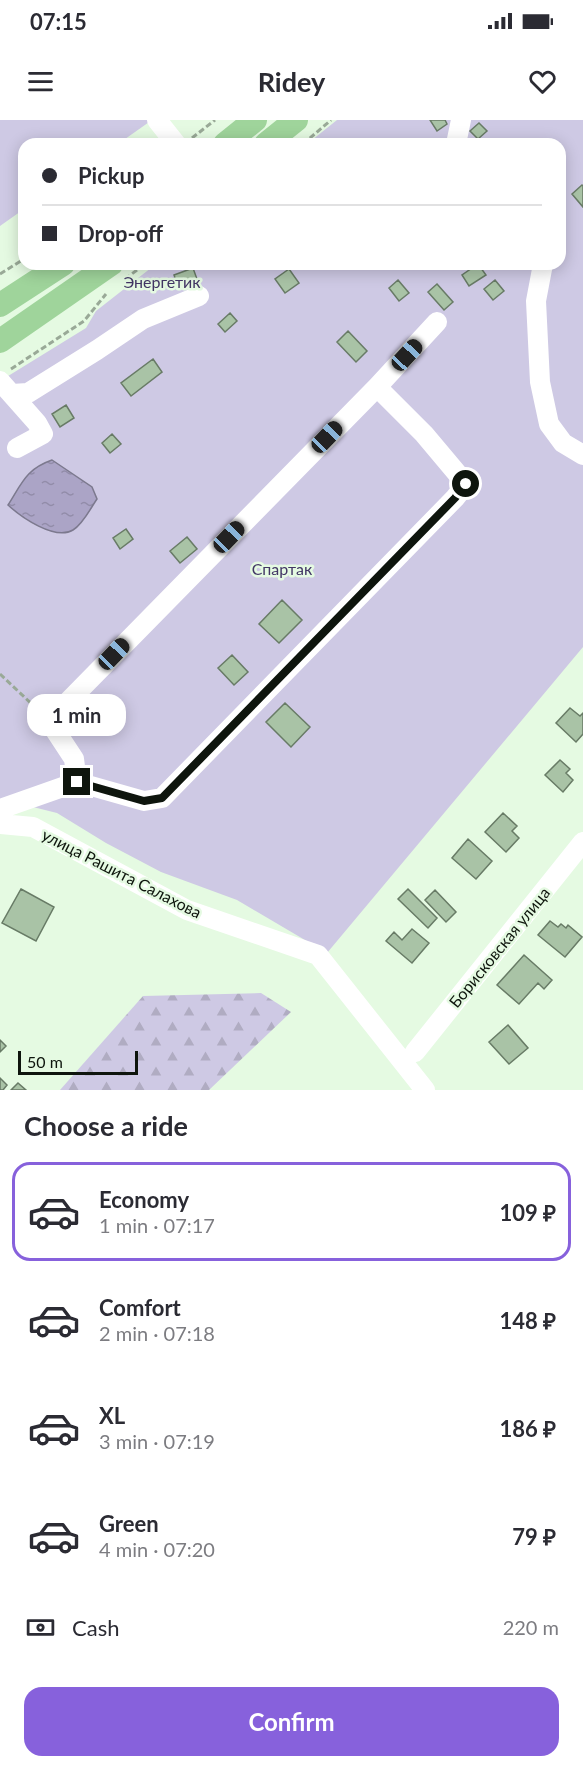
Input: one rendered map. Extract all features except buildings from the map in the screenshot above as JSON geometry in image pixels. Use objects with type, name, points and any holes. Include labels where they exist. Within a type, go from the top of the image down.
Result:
[{"type":"main road","points":[[232,138],[255,120]]},
{"type":"main road","points":[[274,138],[296,120]]},
{"type":"main road","points":[[0,305],[54,270]]},
{"type":"main road","points":[[0,341],[115,274]]},
{"type":"street","points":[[157,120],[180,138]]},
{"type":"street","points":[[457,138],[461,120]]},
{"type":"street","points":[[542,270],[536,301],[540,382],[549,424],[563,443],[583,455]]},
{"type":"street","points":[[7,382],[28,393],[144,319],[200,296]]},
{"type":"street","points":[[77,782],[74,759],[49,721],[437,322]]},
{"type":"street","points":[[7,382],[43,434],[17,448]]},
{"type":"street","points":[[0,808],[77,782],[144,801],[162,798],[455,498],[466,484],[424,434],[376,387]]},
{"type":"street","name":"улица Рашита Салахова","points":[[0,824],[33,827],[187,910],[318,956],[425,1090]]},
{"type":"street","name":"Борисковская улица","points":[[415,1052],[583,842]]},
{"type":"path","points":[[188,138],[215,120]]},
{"type":"path","points":[[310,138],[331,120]]},
{"type":"path","points":[[0,274],[18,263]]},
{"type":"path","points":[[7,382],[84,321],[103,296],[111,290]]},
{"type":"path","points":[[0,674],[49,721]]},
{"type":"green space","points":[[0,120],[152,120],[126,138],[18,138],[18,213],[0,226]]},
{"type":"green space","name":"Спартак","points":[[337,120],[583,120],[583,647],[327,953],[237,900],[161,872],[106,843],[57,813],[25,805],[0,804],[0,381],[86,328],[96,311],[148,270],[566,270],[566,138],[314,138]]},
{"type":"green space","points":[[261,993],[291,1012],[209,1090],[60,1090],[143,996]]},
{"type":"water","points":[[52,460],[92,487],[97,499],[80,524],[66,533],[39,526],[21,516],[8,505],[30,472]]},
{"type":"route","points":[[77,782],[144,801],[162,798],[455,498],[466,484]]},
{"type":"park label","name":"Энергетик","points":[[162,281]]}]
